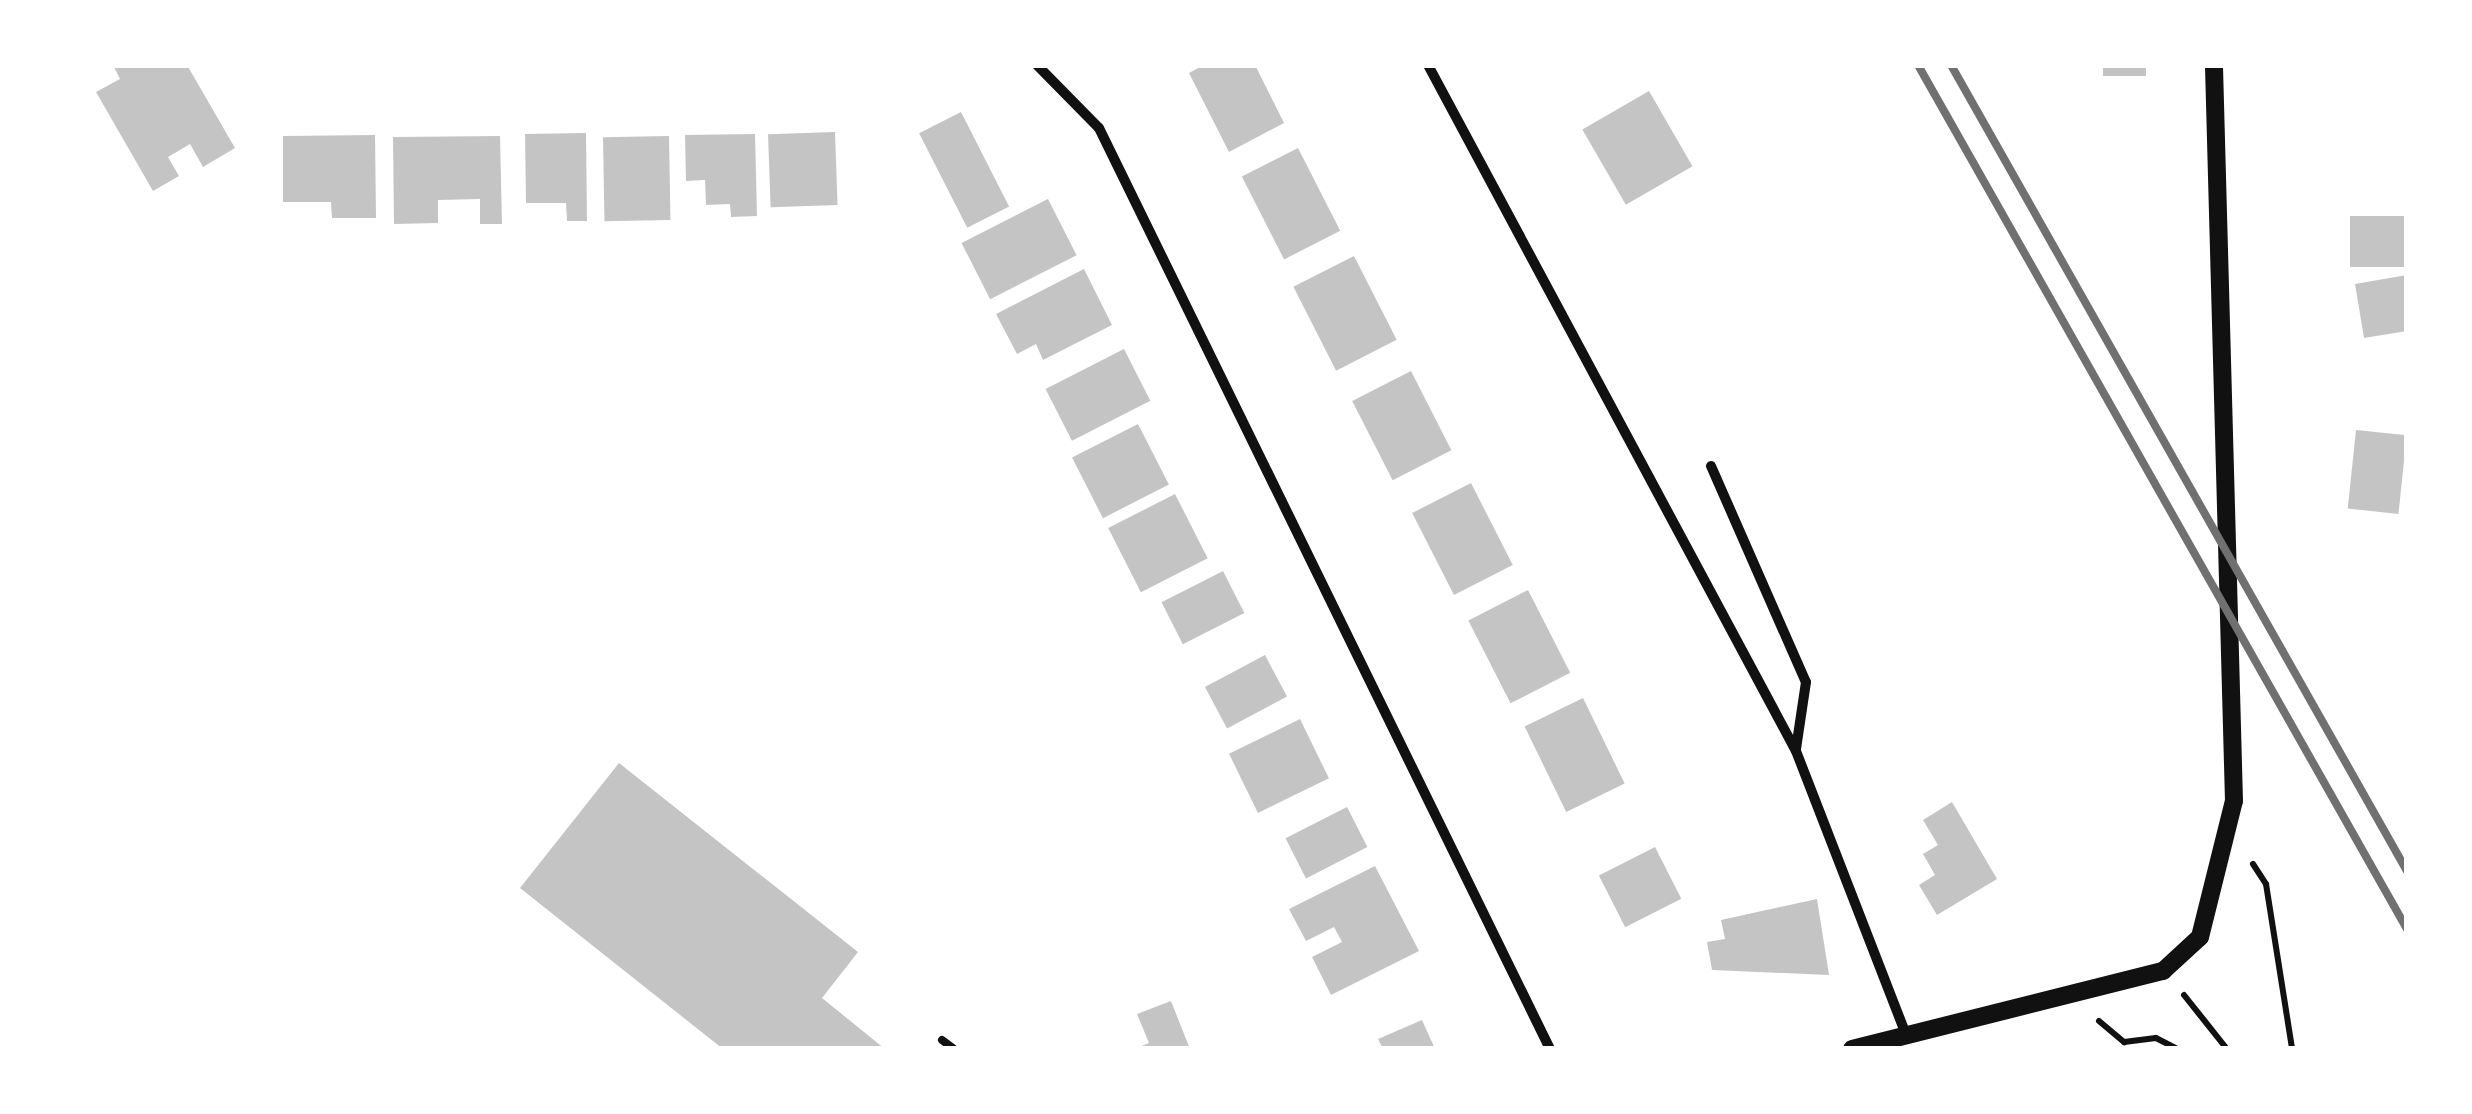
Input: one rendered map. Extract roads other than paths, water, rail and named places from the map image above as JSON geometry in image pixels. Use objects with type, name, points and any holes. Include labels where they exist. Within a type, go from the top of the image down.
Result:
[{"type":"street","points":[[1038,65],[1099,128],[1550,1049]]},
{"type":"street","points":[[1428,65],[1796,751],[1906,1036]]},
{"type":"street","points":[[1852,1049],[2163,971],[2200,937],[2230,830],[2234,801],[2214,65]]},
{"type":"street","points":[[1711,466],[1806,682],[1796,751]]},
{"type":"lane","points":[[942,1040],[954,1049]]},
{"type":"railway","points":[[1918,65],[2407,929]]},
{"type":"railway","points":[[1951,65],[2407,871]]}]
